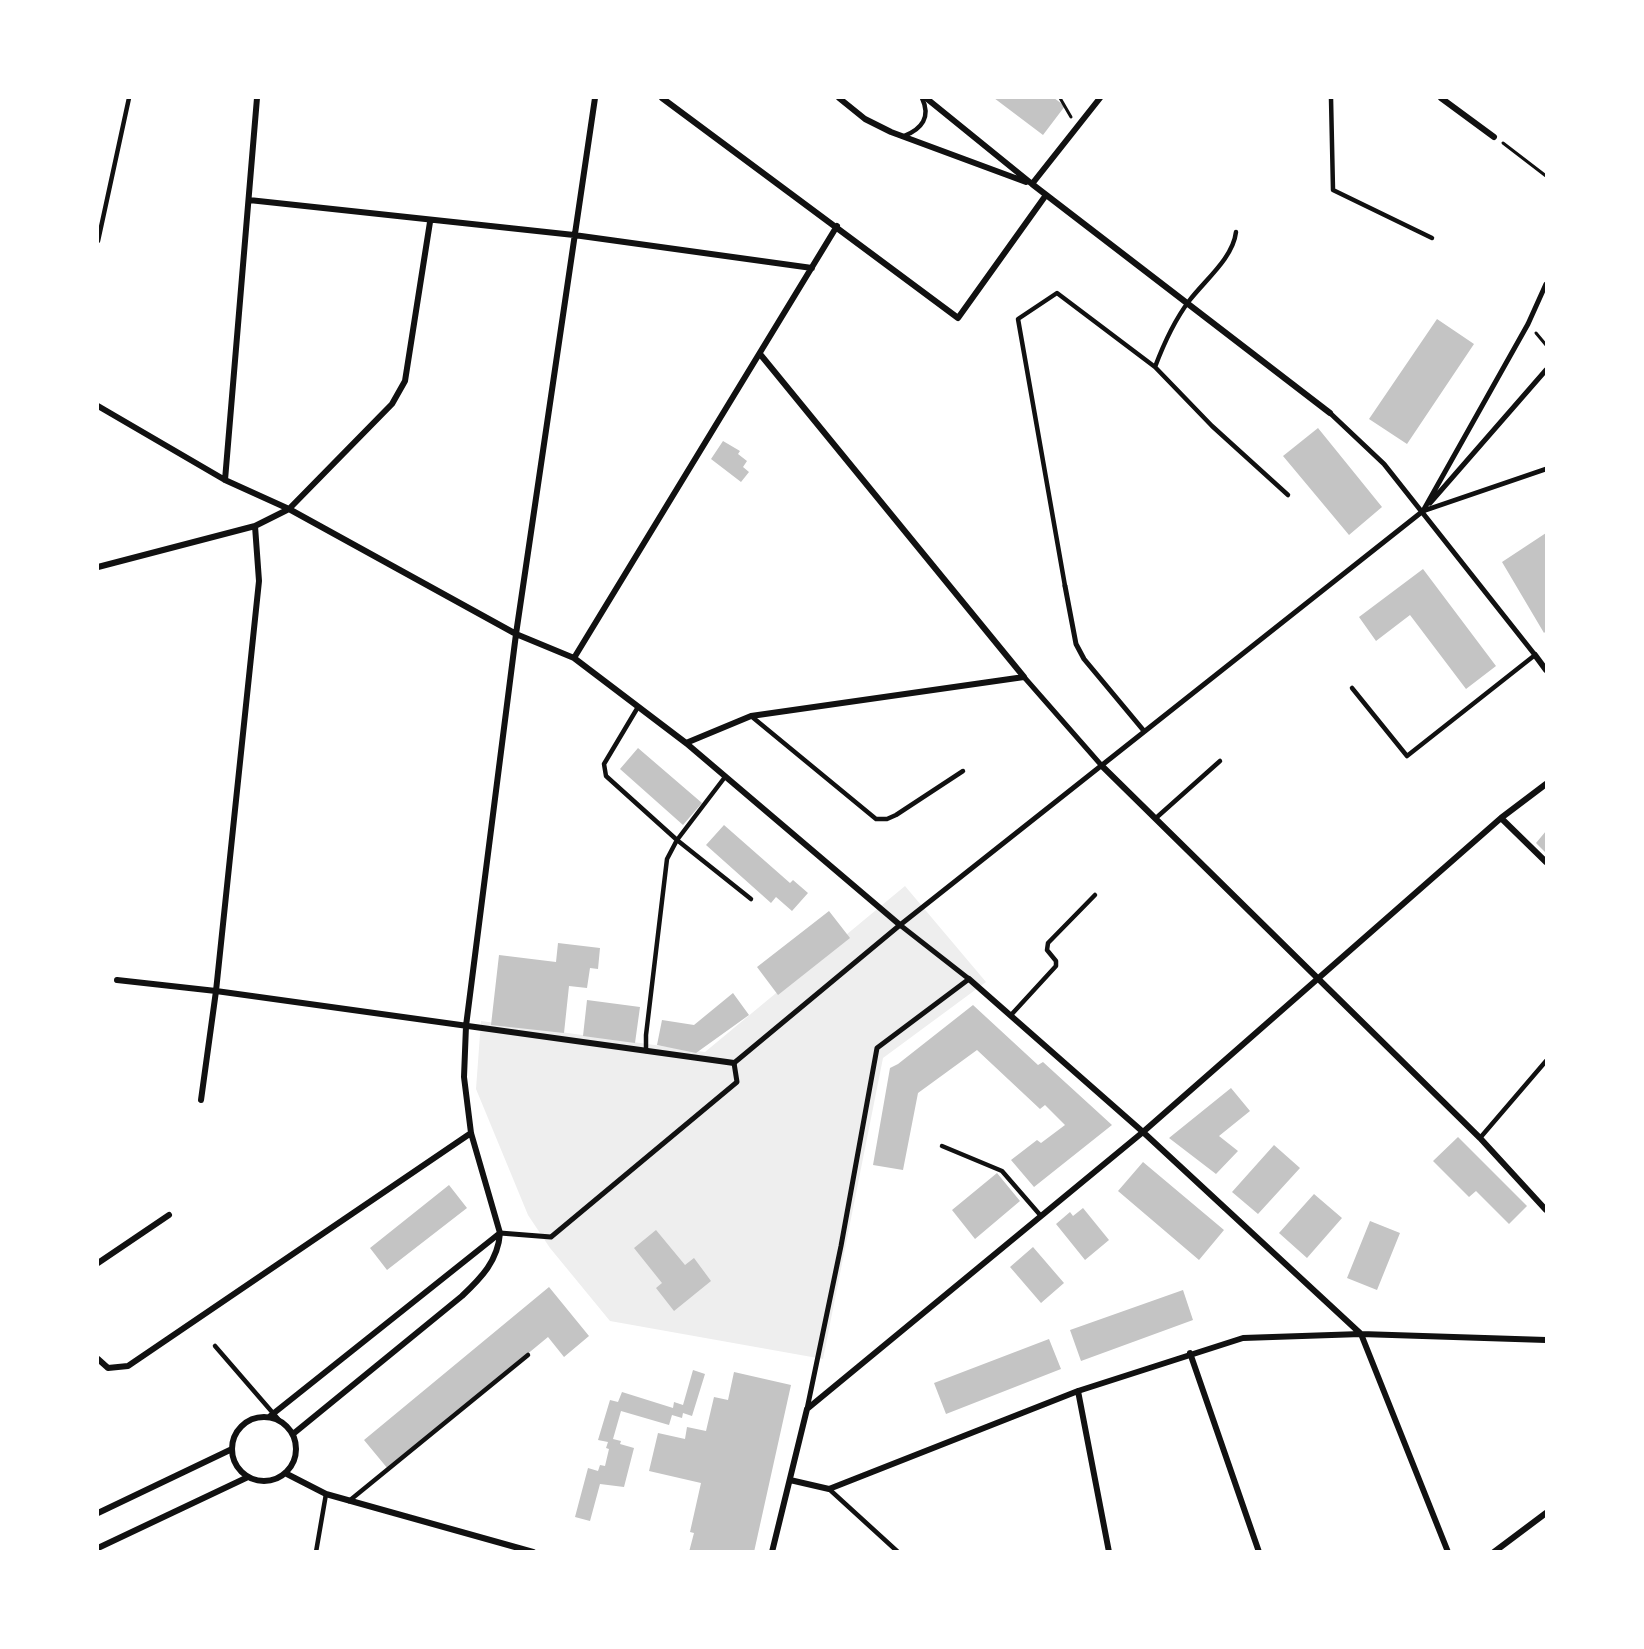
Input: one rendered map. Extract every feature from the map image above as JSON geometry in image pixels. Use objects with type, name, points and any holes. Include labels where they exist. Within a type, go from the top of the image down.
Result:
[{"type":"street","points":[[225,480],[257,98]]},
{"type":"street","points":[[293,1434],[472,1286],[491,1264],[499,1247],[500,1233],[471,1133],[464,1077],[466,1026],[516,634],[595,98]]},
{"type":"street","points":[[662,98],[958,318],[1046,195]]},
{"type":"street","points":[[839,98],[865,119],[1032,184]]},
{"type":"street","points":[[924,98],[1046,195],[1330,413],[1384,464],[1546,670]]},
{"type":"street","points":[[1032,184],[1100,98]]},
{"type":"street","points":[[1441,98],[1494,137]]},
{"type":"street","points":[[249,200],[430,222],[574,235],[812,268]]},
{"type":"street","points":[[98,567],[255,526],[289,509],[392,404],[405,381],[430,222]]},
{"type":"street","points":[[574,658],[837,226]]},
{"type":"street","points":[[1423,511],[1528,324],[1546,284]]},
{"type":"street","points":[[760,354],[1024,677],[1102,766],[1480,1138],[1546,1210]]},
{"type":"street","points":[[117,981],[216,991],[734,1064],[900,925],[1423,511],[1546,370]]},
{"type":"street","points":[[98,406],[225,480],[289,509],[516,634],[574,658],[686,743],[900,925],[969,979],[1143,1132],[1361,1334],[1448,1551]]},
{"type":"street","points":[[1423,511],[1546,469]]},
{"type":"street","points":[[201,1100],[216,991],[259,581],[255,526]]},
{"type":"street","points":[[1065,586],[1076,644],[1084,659],[1144,731]]},
{"type":"street","points":[[686,743],[751,716],[1024,677]]},
{"type":"street","points":[[807,1409],[1143,1132],[1501,818],[1546,784]]},
{"type":"street","points":[[1501,818],[1546,862]]},
{"type":"street","points":[[772,1551],[807,1409],[841,1246],[877,1048],[969,979]]},
{"type":"street","points":[[271,1415],[293,1434],[296,1450],[295,1459],[285,1473],[267,1481],[248,1476],[234,1459],[232,1449],[234,1438],[248,1421],[271,1415],[500,1233],[551,1237],[737,1082],[734,1064]]},
{"type":"street","points":[[98,1359],[108,1368],[128,1366],[471,1133]]},
{"type":"street","points":[[98,1263],[169,1215]]},
{"type":"street","points":[[790,1480],[829,1489],[1078,1391],[1190,1353],[1243,1338],[1361,1334],[1546,1340]]},
{"type":"street","points":[[1190,1353],[1259,1551]]},
{"type":"street","points":[[1078,1391],[1109,1551]]},
{"type":"street","points":[[98,1512],[232,1449]]},
{"type":"street","points":[[285,1473],[326,1494],[533,1551]]},
{"type":"street","points":[[98,1550],[248,1476]]},
{"type":"street","points":[[1494,1551],[1546,1514]]},
{"type":"lane","points":[[98,241],[129,98]]},
{"type":"lane","points":[[904,136],[917,131],[923,123],[926,115],[924,98]]},
{"type":"lane","points":[[1331,98],[1333,190],[1432,238]]},
{"type":"lane","points":[[1155,367],[1166,337],[1188,302],[1235,244],[1236,232]]},
{"type":"lane","points":[[1065,586],[1018,319],[1057,293],[1155,367],[1212,426],[1288,495]]},
{"type":"lane","points":[[1352,688],[1407,756],[1535,655]]},
{"type":"lane","points":[[638,706],[604,764],[606,776],[676,840],[751,898]]},
{"type":"lane","points":[[751,716],[876,819],[887,819],[896,815],[963,771]]},
{"type":"lane","points":[[1156,818],[1220,762]]},
{"type":"lane","points":[[646,1051],[667,859],[676,840],[725,777]]},
{"type":"lane","points":[[1011,1015],[1056,966],[1056,961],[1047,950],[1048,943],[1095,895]]},
{"type":"lane","points":[[1480,1138],[1546,1062]]},
{"type":"lane","points":[[942,1146],[1002,1171],[1041,1216]]},
{"type":"lane","points":[[215,1346],[271,1415]]},
{"type":"lane","points":[[349,1501],[528,1355]]},
{"type":"lane","points":[[829,1489],[898,1551]]},
{"type":"lane","points":[[316,1551],[326,1494]]},
{"type":"path","points":[[1060,98],[1077,127]]},
{"type":"path","points":[[1494,137],[1546,177]]},
{"type":"path","points":[[1528,324],[1546,345]]},
{"type":"shaded area","points":[[905,886],[986,982],[883,1058],[823,1359],[610,1321],[550,1248],[528,1215],[476,1089],[481,1021],[705,1052]]},
{"type":"building","points":[[994,98],[1054,98],[1065,106],[1043,135]]},
{"type":"building","points":[[1437,319],[1474,344],[1407,444],[1369,419]]},
{"type":"building","points":[[1318,428],[1382,507],[1349,535],[1283,456]]},
{"type":"building","points":[[723,441],[740,451],[738,454],[747,461],[743,467],[749,472],[741,482],[711,459]]},
{"type":"building","points":[[1546,533],[1546,631],[1544,633],[1502,562]]},
{"type":"building","points":[[1423,569],[1496,666],[1466,689],[1410,615],[1376,641],[1359,617]]},
{"type":"building","points":[[638,748],[702,803],[683,825],[620,769]]},
{"type":"building","points":[[724,825],[790,883],[793,880],[808,893],[792,911],[776,897],[771,903],[706,845]]},
{"type":"building","points":[[1546,831],[1546,853],[1536,843]]},
{"type":"building","points":[[829,911],[850,938],[778,995],[757,967]]},
{"type":"building","points":[[558,943],[600,948],[598,969],[590,968],[587,988],[569,986],[564,1033],[491,1025],[499,955],[556,962]]},
{"type":"building","points":[[733,993],[749,1015],[696,1053],[657,1045],[662,1020],[694,1025]]},
{"type":"building","points":[[587,1000],[640,1007],[635,1043],[583,1036]]},
{"type":"building","points":[[973,1005],[1038,1065],[1043,1062],[1112,1125],[1034,1187],[1011,1160],[1037,1140],[1041,1143],[1065,1125],[1045,1105],[1040,1109],[977,1050],[918,1093],[903,1170],[873,1165],[890,1068]]},
{"type":"building","points":[[1231,1088],[1250,1111],[1219,1136],[1238,1151],[1216,1174],[1169,1138]]},
{"type":"building","points":[[1458,1137],[1527,1206],[1509,1224],[1476,1191],[1469,1197],[1433,1161]]},
{"type":"building","points":[[1274,1145],[1300,1168],[1258,1214],[1232,1192]]},
{"type":"building","points":[[1143,1162],[1224,1230],[1199,1260],[1118,1191]]},
{"type":"building","points":[[997,1173],[1020,1201],[975,1239],[952,1210]]},
{"type":"building","points":[[449,1185],[467,1208],[387,1270],[370,1248]]},
{"type":"building","points":[[1314,1194],[1342,1218],[1307,1258],[1279,1233]]},
{"type":"building","points":[[1083,1208],[1109,1240],[1085,1260],[1056,1224],[1070,1212],[1073,1216]]},
{"type":"building","points":[[1370,1221],[1400,1233],[1377,1290],[1347,1278]]},
{"type":"building","points":[[656,1230],[685,1265],[694,1258],[711,1281],[674,1311],[656,1288],[662,1283],[634,1248]]},
{"type":"building","points":[[1033,1247],[1064,1283],[1041,1303],[1010,1267]]},
{"type":"building","points":[[549,1287],[589,1336],[564,1357],[548,1337],[388,1469],[364,1440]]},
{"type":"building","points":[[1183,1290],[1193,1320],[1081,1361],[1070,1330]]},
{"type":"building","points":[[1049,1339],[1061,1369],[946,1414],[934,1383]]},
{"type":"building","points":[[693,1370],[705,1374],[692,1416],[683,1413],[682,1418],[672,1415],[669,1425],[621,1411],[613,1439],[621,1441],[620,1444],[634,1448],[624,1487],[600,1484],[590,1521],[575,1517],[588,1468],[598,1471],[600,1465],[605,1466],[609,1449],[606,1448],[608,1442],[598,1440],[610,1400],[618,1402],[622,1392],[673,1408],[674,1402],[683,1405]]},
{"type":"building","points":[[734,1372],[791,1385],[754,1552],[689,1552],[694,1533],[690,1532],[701,1483],[649,1471],[658,1433],[685,1439],[687,1427],[706,1431],[714,1397],[728,1400]]}]
